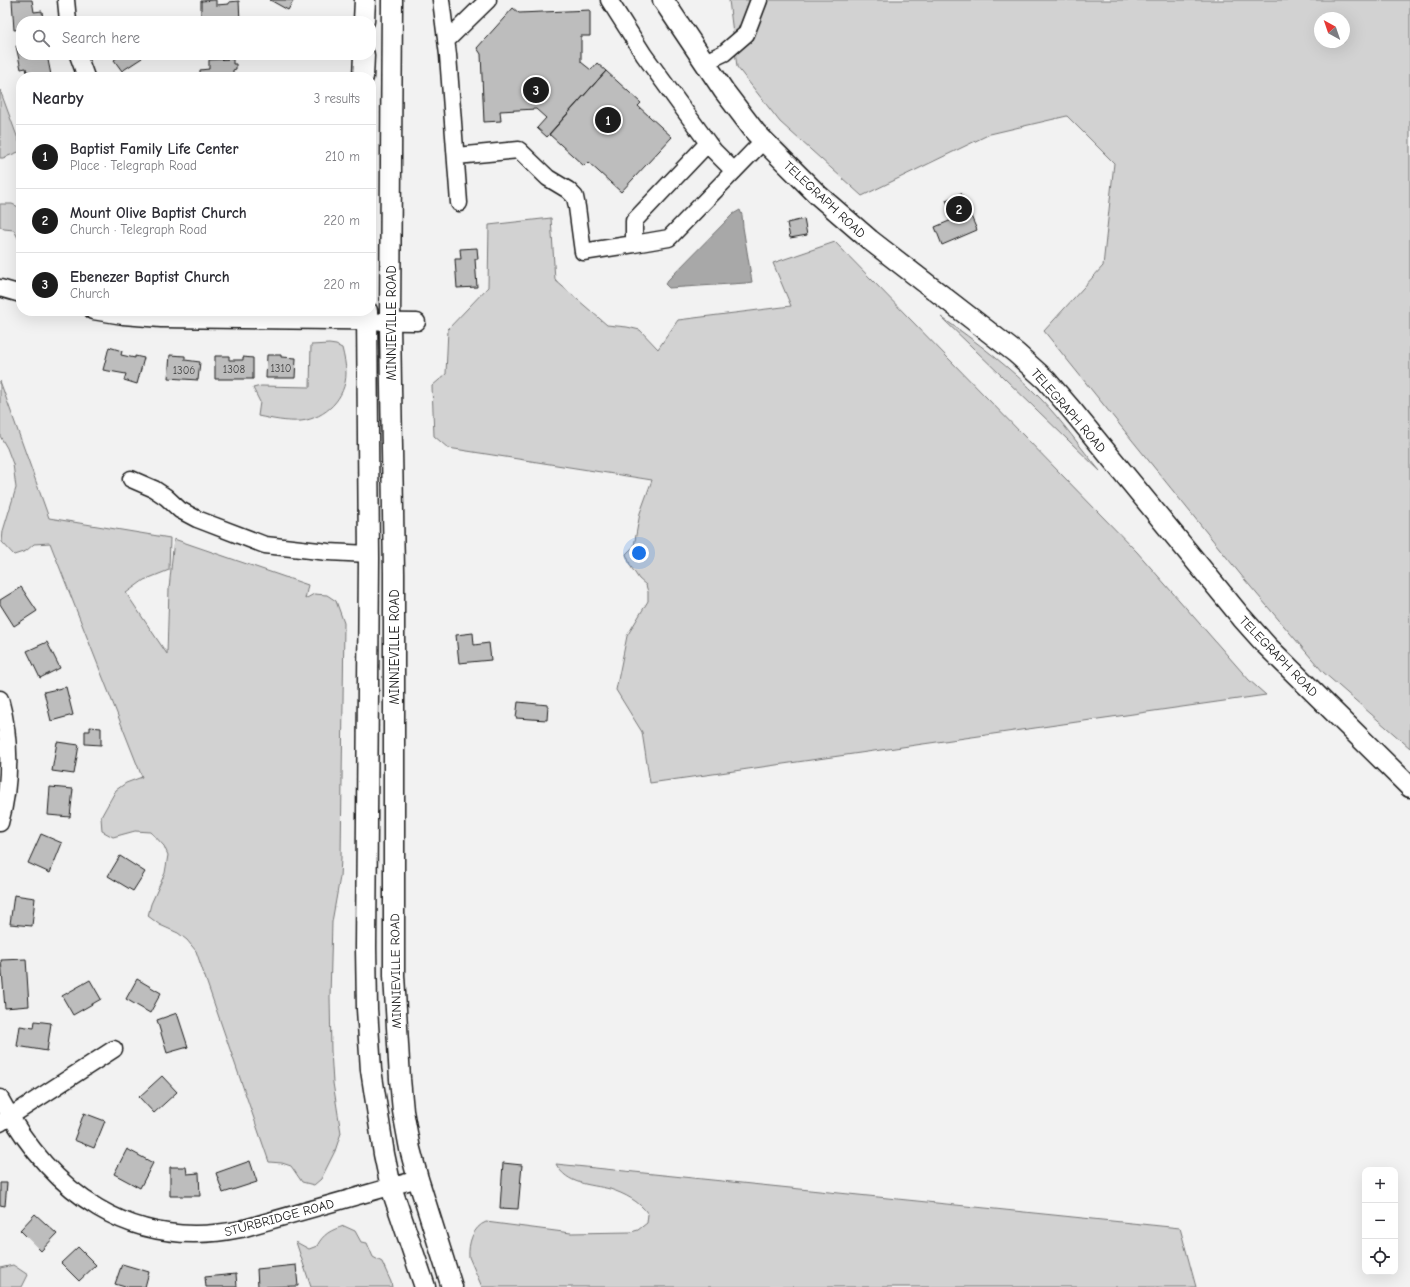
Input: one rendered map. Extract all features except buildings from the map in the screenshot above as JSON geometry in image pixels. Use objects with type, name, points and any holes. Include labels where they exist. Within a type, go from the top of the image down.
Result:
[{"type":"main road","points":[[364,16],[365,0]]},
{"type":"main road","name":"MINNIEVILLE ROAD","points":[[392,0],[390,323],[394,573],[394,975],[396,1029],[403,1111],[410,1149],[452,1287]]},
{"type":"main road","name":"TELEGRAPH ROAD","points":[[663,0],[742,115],[763,141],[818,195],[870,240],[1016,353],[1046,380],[1215,586],[1261,639],[1410,788]]},
{"type":"main road","points":[[363,72],[364,60]]},
{"type":"main road","name":"MINNIEVILLE ROAD","points":[[368,317],[370,554],[366,947],[367,1009],[371,1070],[384,1154],[391,1187],[425,1287]]},
{"type":"street","points":[[66,0],[68,16]]},
{"type":"street","points":[[441,0],[446,41],[459,203]]},
{"type":"street","points":[[446,41],[488,0]]},
{"type":"street","points":[[609,0],[644,55],[708,143],[734,171]]},
{"type":"street","points":[[705,62],[724,53],[746,34],[759,0]]},
{"type":"street","points":[[80,60],[84,72]]},
{"type":"street","points":[[456,156],[519,150],[548,178],[568,190],[575,197],[583,252],[669,238],[763,141]]},
{"type":"street","points":[[634,244],[634,221],[708,143]]},
{"type":"street","points":[[0,288],[16,293]]},
{"type":"street","points":[[264,316],[368,317],[390,323],[417,322]]},
{"type":"street","points":[[131,479],[154,489],[166,497],[180,510],[197,519],[265,545],[328,552],[370,554]]},
{"type":"street","points":[[0,699],[7,780],[0,823]]},
{"type":"street","points":[[5,1120],[114,1049]]},
{"type":"street","name":"STURBRIDGE ROAD","points":[[0,1098],[5,1120],[58,1177],[80,1196],[101,1210],[119,1219],[142,1228],[171,1234],[196,1235],[234,1230],[418,1179]]},
{"type":"shaded area","points":[[729,0],[1410,0],[1410,748],[1323,672],[1245,580],[1044,331],[1103,266],[1114,163],[1067,116],[990,134],[862,196],[780,122],[737,67]]},
{"type":"shaded area","points":[[0,90],[16,133],[16,153],[0,158]]},
{"type":"shaded area","points":[[0,204],[12,204],[16,206],[16,234],[14,230],[4,229],[0,226]]},
{"type":"shaded area","points":[[740,210],[752,282],[669,288],[665,284],[668,280],[733,214]]},
{"type":"shaded area","points":[[551,218],[555,280],[607,325],[640,330],[658,349],[678,320],[791,306],[773,263],[835,242],[1137,552],[1249,680],[1266,695],[650,783],[642,732],[616,690],[627,636],[648,601],[646,585],[639,579],[631,567],[626,554],[634,546],[640,513],[652,480],[448,448],[434,436],[432,386],[446,374],[448,329],[488,287],[489,225]]},
{"type":"shaded area","points":[[941,317],[968,336],[1030,388],[1056,416],[1100,471]]},
{"type":"shaded area","points":[[329,344],[342,348],[346,370],[345,382],[342,391],[333,405],[319,416],[301,421],[285,421],[258,416],[260,402],[253,388],[261,386],[310,387],[311,345]]},
{"type":"shaded area","points":[[0,381],[49,518],[170,538],[169,570],[144,580],[126,593],[167,654],[169,589],[174,539],[308,585],[305,599],[314,594],[327,595],[336,601],[344,623],[341,858],[340,877],[332,922],[330,997],[333,1083],[341,1133],[335,1151],[321,1179],[314,1185],[302,1182],[291,1166],[282,1163],[269,1162],[196,951],[187,940],[178,933],[160,925],[148,916],[151,904],[165,873],[168,855],[164,846],[151,832],[135,831],[113,837],[102,831],[101,817],[116,790],[126,783],[142,777],[50,543],[34,544],[26,551],[14,555],[2,542],[3,531],[16,488],[13,464],[7,448],[0,436]]},
{"type":"shaded area","points":[[556,1164],[1180,1228],[1196,1287],[482,1287],[469,1257],[469,1246],[472,1236],[481,1224],[486,1222],[571,1233],[631,1232],[638,1230],[647,1223],[648,1214],[631,1198],[610,1189],[573,1180],[566,1176]]},
{"type":"shaded area","points":[[344,1226],[355,1231],[361,1242],[367,1243],[373,1257],[382,1262],[392,1287],[311,1287],[296,1242],[309,1249],[317,1246],[322,1238],[328,1233]]},
{"type":"shaded area","points":[[13,1265],[28,1275],[22,1287],[0,1287],[0,1268]]},
{"type":"place","name":"Ebenezer Baptist Church","points":[[536,90]]},
{"type":"place","name":"Baptist Family Life Center","points":[[608,120]]},
{"type":"place","name":"Mount Olive Baptist Church","points":[[959,209]]}]
